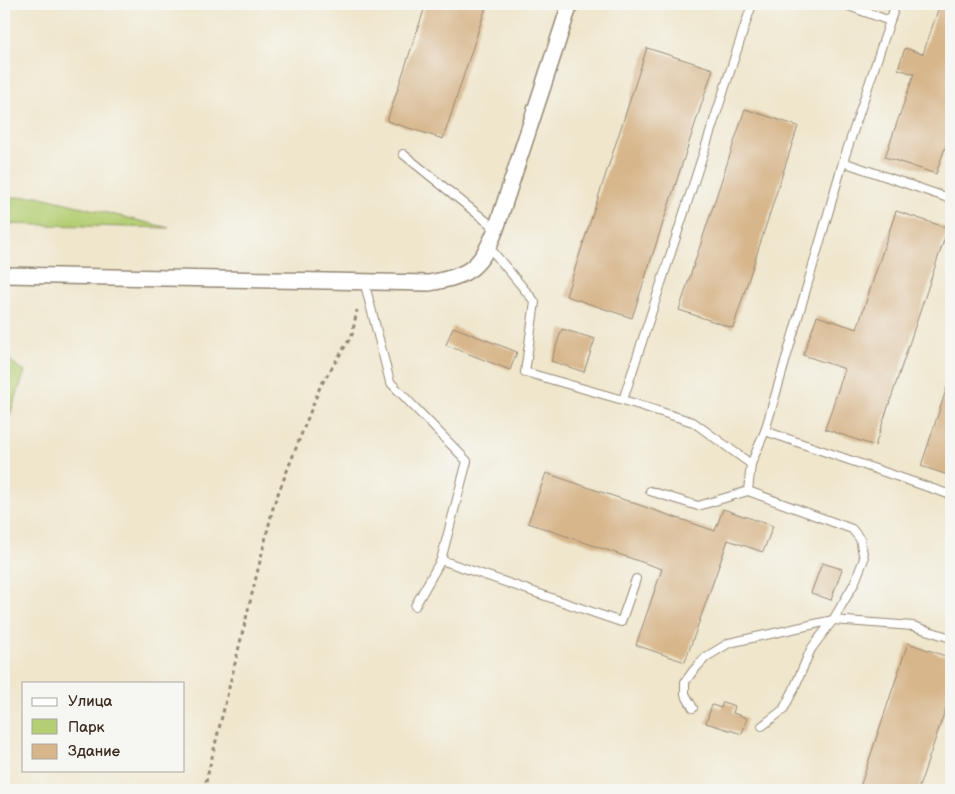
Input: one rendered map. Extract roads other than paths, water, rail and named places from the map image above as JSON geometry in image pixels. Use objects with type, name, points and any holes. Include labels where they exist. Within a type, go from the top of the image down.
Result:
[{"type":"street","points":[[4,275],[429,283],[452,279],[469,271],[481,259],[496,229],[570,4]]},
{"type":"lane","points":[[623,400],[752,4]]},
{"type":"lane","points":[[844,4],[890,21]]},
{"type":"lane","points":[[748,491],[751,464],[765,431],[843,162],[896,4]]},
{"type":"lane","points":[[403,154],[496,229]]},
{"type":"lane","points":[[843,162],[951,199]]},
{"type":"lane","points":[[489,246],[535,302],[526,372],[693,422],[751,464]]},
{"type":"lane","points":[[364,282],[390,382],[466,461],[441,560],[415,606]]},
{"type":"lane","points":[[765,431],[951,495]]},
{"type":"lane","points":[[650,491],[698,506],[748,491],[852,529],[860,539],[864,559],[854,584],[834,620],[811,649],[783,710],[762,726]]},
{"type":"lane","points":[[441,560],[621,622],[636,578]]},
{"type":"lane","points":[[693,708],[685,694],[685,682],[706,657],[729,643],[834,620],[913,626],[951,638]]}]
